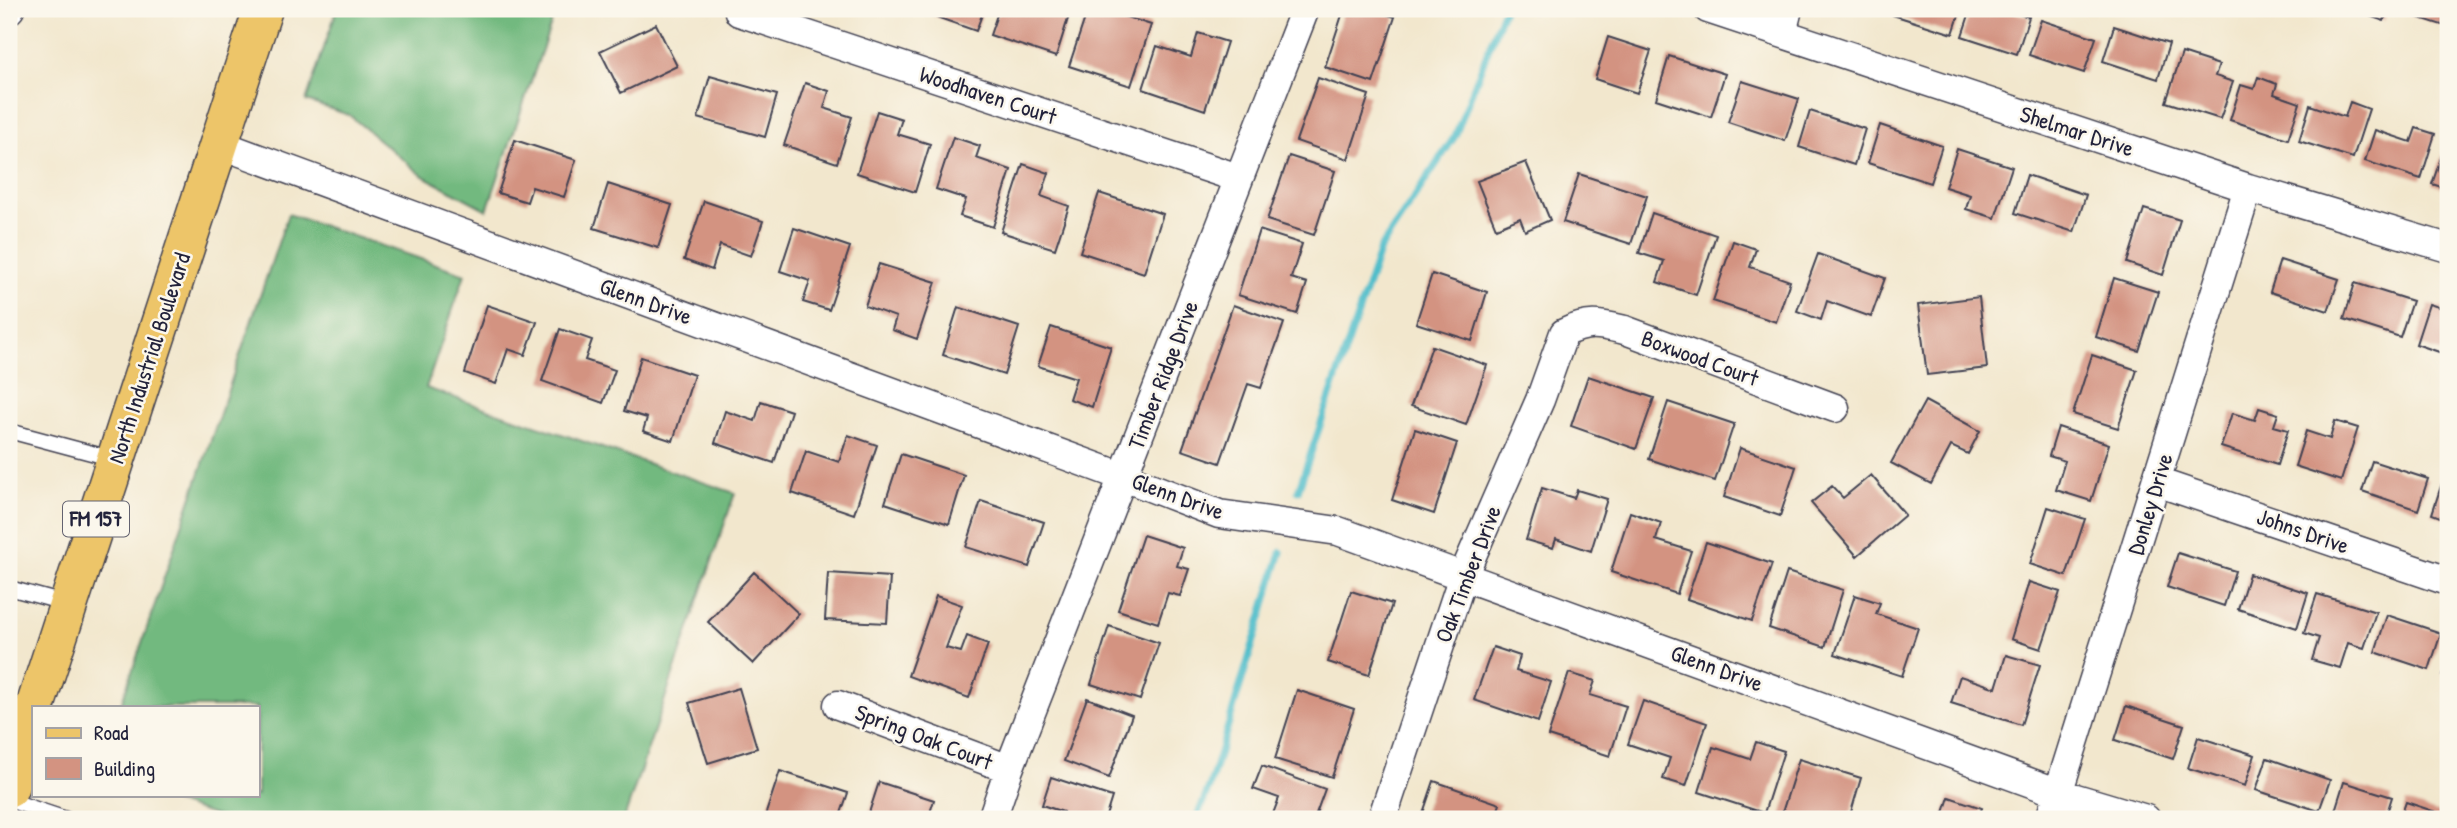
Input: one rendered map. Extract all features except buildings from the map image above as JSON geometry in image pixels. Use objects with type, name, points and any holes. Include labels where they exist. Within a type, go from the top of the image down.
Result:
[{"type":"main road","name":"North Industrial Boulevard","points":[[35,706],[263,9]]},
{"type":"main road","points":[[9,788],[32,716]]},
{"type":"street","name":"Timber Ridge Drive","points":[[992,819],[1238,178],[1306,9]]},
{"type":"street","name":"Shelmar Drive","points":[[1708,9],[1785,21],[2248,188],[2448,248]]},
{"type":"street","name":"Woodhaven Court","points":[[739,12],[1238,178]]},
{"type":"street","name":"Glenn Drive","points":[[219,144],[1219,514],[1338,531],[1463,576],[2054,806],[2146,819]]},
{"type":"street","name":"Donley Drive","points":[[2054,806],[2248,188]]},
{"type":"street","name":"Boxwood Court","points":[[1564,333],[1593,323],[1625,330],[1835,408]]},
{"type":"street","name":"Oak Timber Drive","points":[[1382,819],[1463,576],[1540,400],[1564,333]]},
{"type":"street","name":"Johns Drive","points":[[2157,482],[2448,581]]},
{"type":"street","name":"Spring Oak Court","points":[[838,705],[1009,769]]},
{"type":"lane","points":[[9,431],[116,459]]},
{"type":"lane","points":[[9,588],[68,605]]},
{"type":"lane","points":[[9,800],[65,819]]},
{"type":"green space","points":[[337,9],[556,9],[487,210],[423,176],[349,115],[306,101]]},
{"type":"green space","points":[[288,214],[465,274],[426,388],[735,493],[624,819],[225,819],[156,796],[259,796],[259,706],[120,706]]},
{"type":"waterway","points":[[1298,491],[1380,249],[1455,136],[1504,9]]},
{"type":"waterway","points":[[1196,819],[1210,785],[1281,552]]}]
